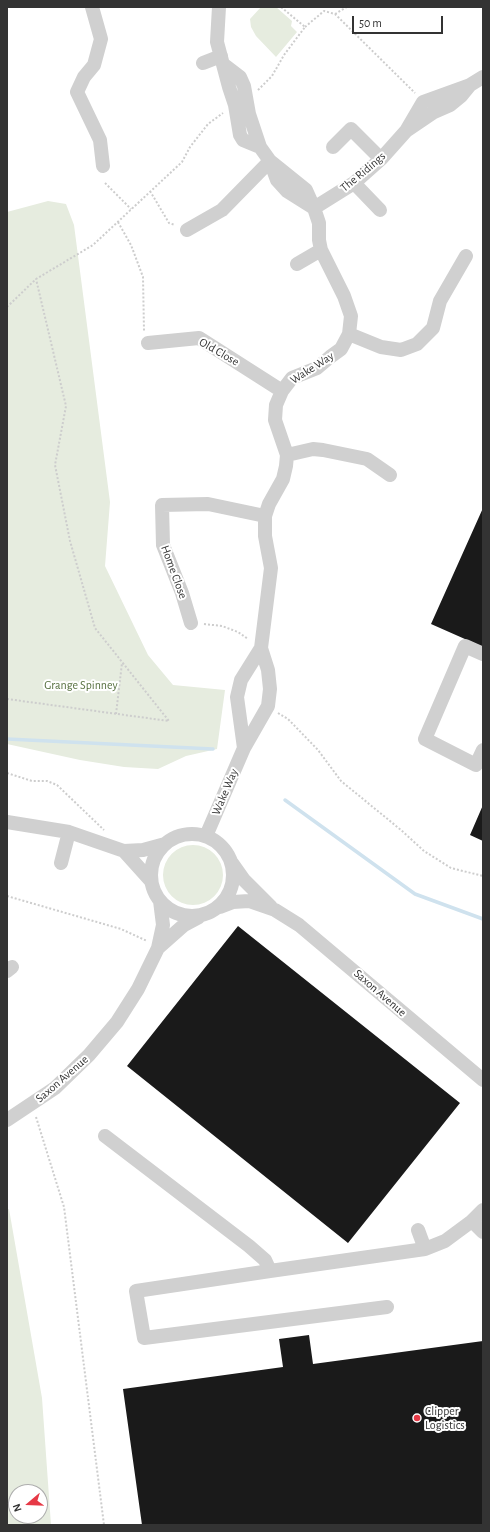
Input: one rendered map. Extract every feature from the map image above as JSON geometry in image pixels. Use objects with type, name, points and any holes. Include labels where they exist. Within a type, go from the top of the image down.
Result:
[{"type":"street","points":[[92,7],[101,39],[94,65],[84,77],[77,92],[100,140],[103,166]]},
{"type":"street","name":"Wake Way","points":[[206,836],[244,748],[268,706],[270,689],[268,670],[261,648],[271,568],[265,536],[265,516],[269,504],[283,479],[287,455],[275,420],[276,405],[282,391],[292,378],[317,368],[341,349],[349,334],[351,316],[344,296],[321,250],[319,240],[319,223],[306,190],[270,161],[260,147],[243,140],[240,135],[240,101],[222,60],[217,42],[219,7]]},
{"type":"street","points":[[203,63],[222,60]]},
{"type":"street","name":"The Ridings","points":[[314,208],[354,183],[381,159],[406,130],[423,102],[470,85],[483,77]]},
{"type":"street","name":"The Ridings","points":[[406,130],[434,112],[450,105],[461,96],[470,85]]},
{"type":"street","points":[[333,147],[351,128],[381,159]]},
{"type":"street","points":[[187,230],[222,210],[270,161]]},
{"type":"street","points":[[354,183],[380,210]]},
{"type":"street","points":[[297,264],[321,250]]},
{"type":"street","points":[[349,334],[381,347],[394,349],[401,350],[418,344],[433,328],[440,301],[466,256]]},
{"type":"street","name":"Old Close","points":[[146,337],[199,338],[282,391]]},
{"type":"street","points":[[287,455],[313,450],[323,450],[367,460],[390,475]]},
{"type":"street","name":"Home Close","points":[[191,623],[182,593],[163,545],[162,505],[208,504],[265,516]]},
{"type":"street","points":[[483,654],[464,646],[425,739],[476,765],[483,750]]},
{"type":"street","name":"Wake Way","points":[[244,748],[237,697],[240,680],[261,648]]},
{"type":"street","points":[[7,822],[69,832],[124,851],[143,850],[164,844],[177,836],[192,834],[206,836],[217,842],[226,851],[232,862],[234,875],[232,888],[220,907],[210,913],[188,917],[176,914],[160,901],[154,892],[151,881],[151,868],[156,855],[164,844]]},
{"type":"street","points":[[61,862],[69,832]]},
{"type":"street","points":[[124,851],[151,881]]},
{"type":"street","name":"Saxon Avenue","points":[[232,862],[244,880],[275,910],[299,925],[483,1080]]},
{"type":"street","name":"Saxon Avenue","points":[[7,1120],[55,1088],[89,1056],[117,1022],[138,989],[163,925],[160,901]]},
{"type":"street","name":"Saxon Avenue","points":[[220,907],[233,902],[249,901],[275,910]]},
{"type":"street","name":"Saxon Avenue","points":[[154,945],[199,916]]},
{"type":"street","points":[[105,1136],[249,1246],[265,1260],[270,1271]]},
{"type":"street","points":[[388,1307],[144,1338],[136,1291],[270,1271],[331,1264],[425,1249],[446,1241],[472,1221],[483,1210]]},
{"type":"street","points":[[472,1221],[483,1232]]},
{"type":"street","points":[[418,1230],[425,1249]]},
{"type":"path","points":[[281,7],[305,27]]},
{"type":"path","points":[[335,14],[347,7]]},
{"type":"path","points":[[374,7],[380,7]]},
{"type":"path","points":[[7,307],[36,280],[93,245],[182,162],[190,147],[208,124],[240,101],[263,87],[305,27],[324,11],[335,14],[423,102]]},
{"type":"path","points":[[105,183],[132,209]]},
{"type":"path","points":[[150,191],[169,223],[187,230]]},
{"type":"path","points":[[118,222],[131,245],[143,277],[146,337]]},
{"type":"path","points":[[7,699],[169,721],[95,628],[70,541],[55,465],[66,406],[36,280]]},
{"type":"path","points":[[191,623],[222,626],[238,632],[261,648]]},
{"type":"path","points":[[116,714],[122,663]]},
{"type":"path","points":[[268,706],[288,719],[313,745],[341,780],[424,851],[451,868],[483,876]]},
{"type":"path","points":[[7,774],[32,781],[47,781],[57,785],[83,808],[103,829],[109,832]]},
{"type":"path","points":[[7,896],[121,929],[154,945]]},
{"type":"path","points":[[32,1104],[64,1207],[104,1525]]},
{"type":"green space","points":[[261,7],[276,7],[292,21],[291,26],[297,32],[276,57],[256,36],[251,27],[250,19]]},
{"type":"green space","name":"Grange Spinney","points":[[48,201],[66,204],[74,225],[110,502],[105,566],[148,655],[173,685],[225,690],[217,749],[186,756],[158,769],[124,767],[80,760],[7,744],[7,212]]},
{"type":"green space","points":[[187,845],[199,845],[210,850],[218,858],[223,869],[221,887],[210,900],[199,905],[187,905],[176,900],[168,892],[163,881],[163,869],[168,858],[176,850]]},
{"type":"green space","points":[[9,1209],[42,1398],[51,1525],[7,1525],[7,1210]]},
{"type":"building","points":[[483,508],[483,647],[431,624]]},
{"type":"building","points":[[483,805],[483,841],[470,835]]},
{"type":"building","points":[[238,926],[460,1103],[348,1243],[127,1066]]},
{"type":"building","points":[[309,1335],[313,1364],[483,1341],[483,1525],[142,1525],[123,1389],[283,1367],[279,1339]]},
{"type":"waterway","points":[[7,739],[213,749]]},
{"type":"waterway","points":[[285,800],[415,894],[483,919]]},
{"type":"place","name":"Clipper Logistics","points":[[417,1418]]}]
